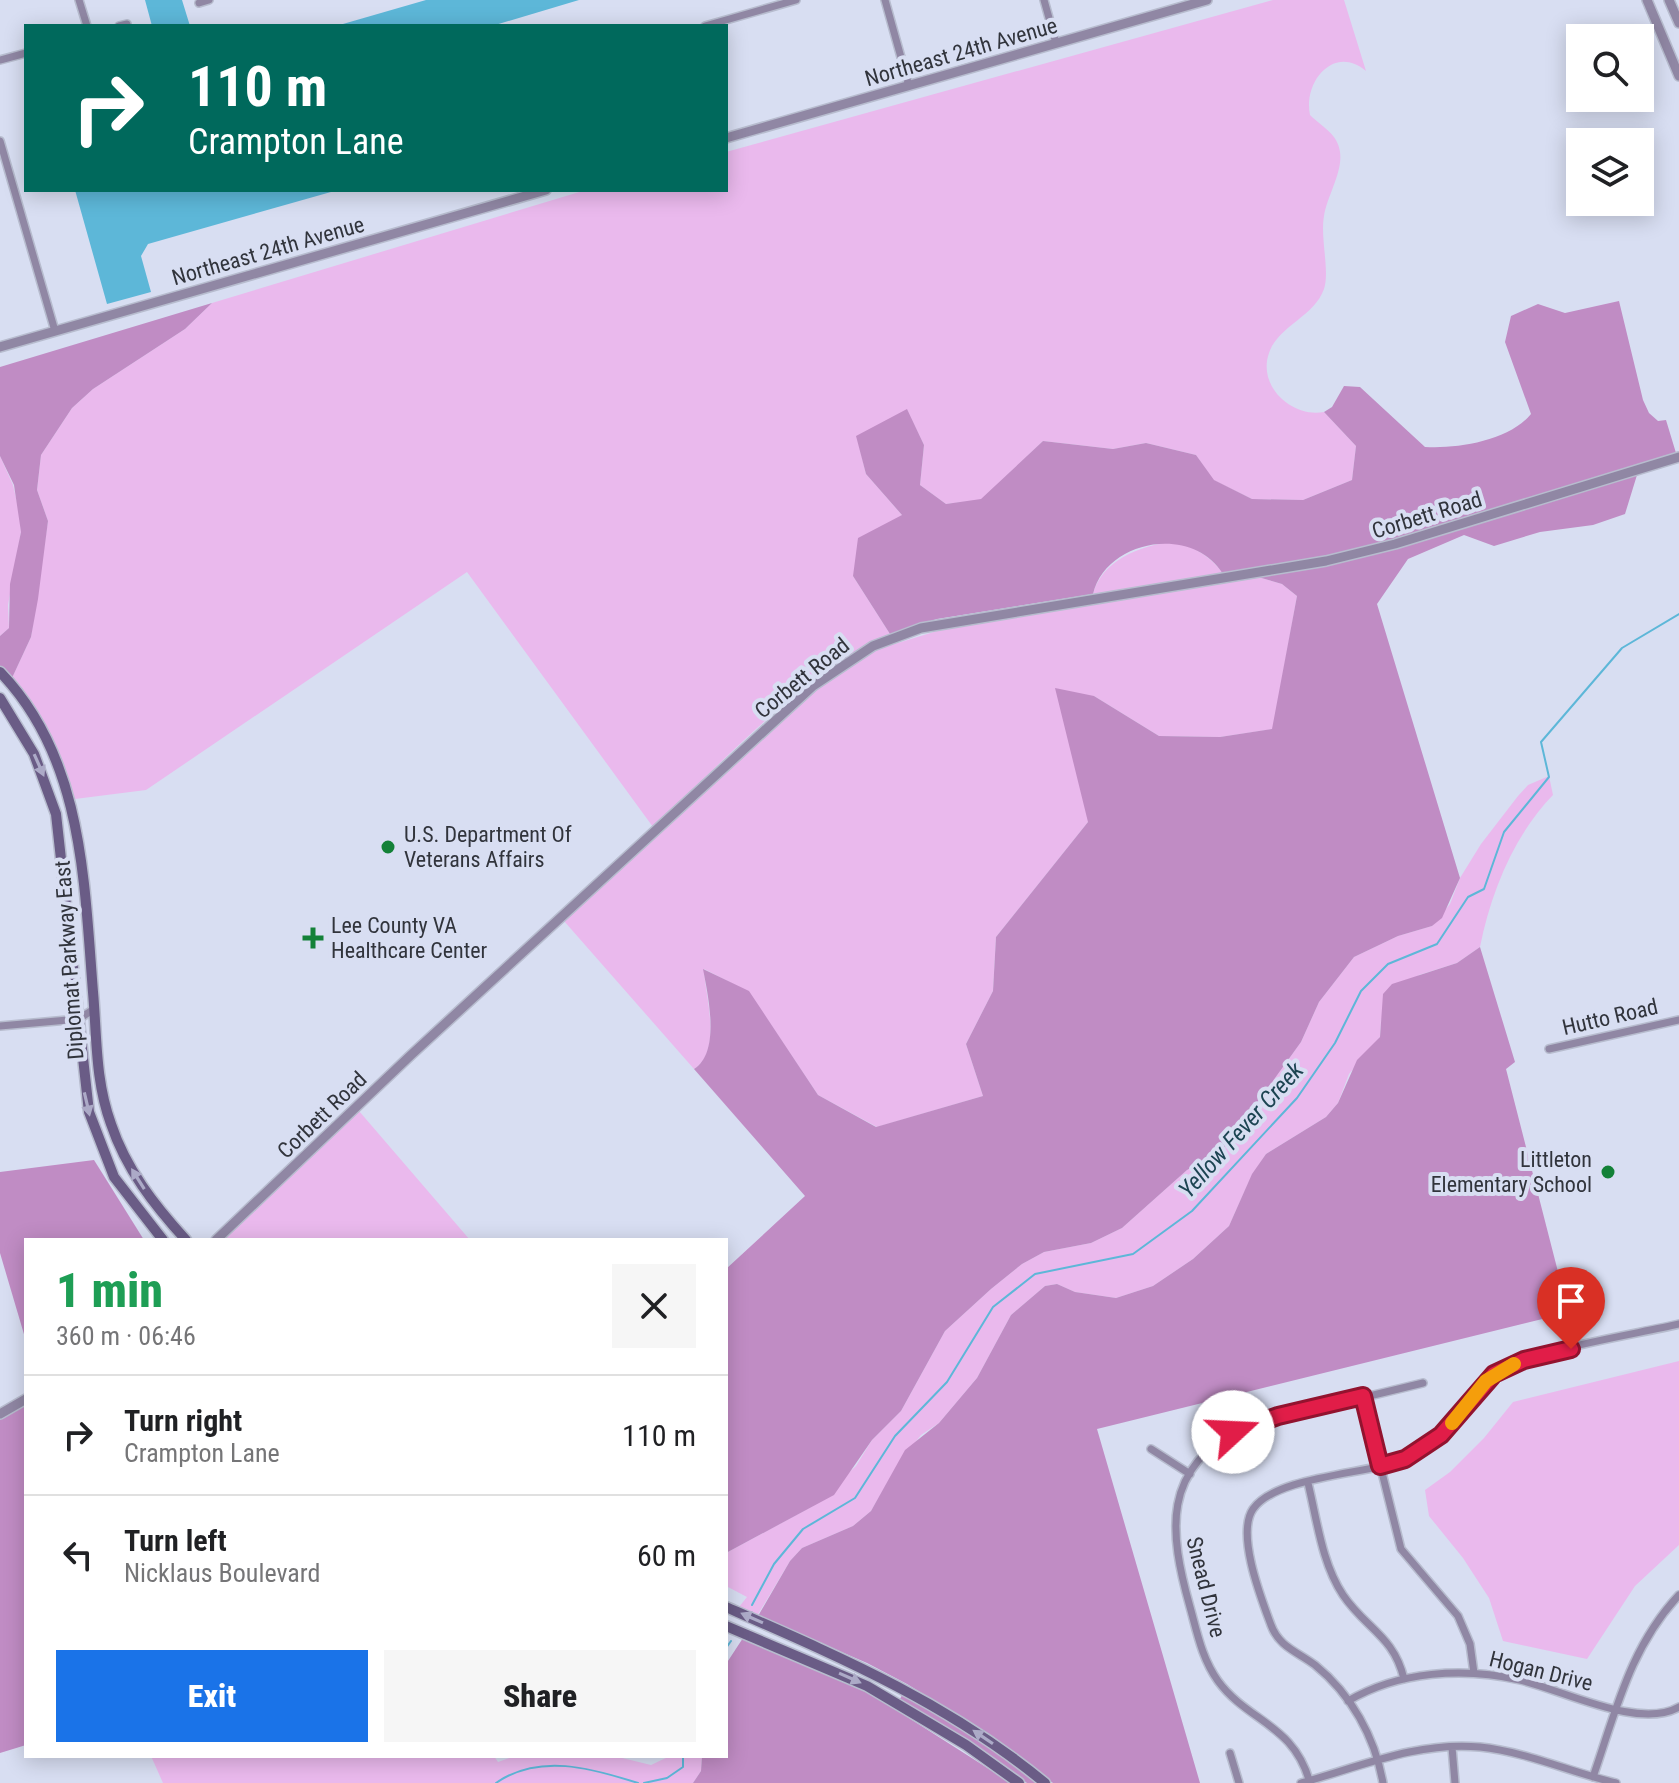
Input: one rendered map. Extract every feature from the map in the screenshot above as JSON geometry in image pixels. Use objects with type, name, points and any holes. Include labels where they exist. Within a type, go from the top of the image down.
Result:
[{"type":"main road","name":"Diplomat Parkway East","points":[[0,672],[19,694],[50,746],[73,807],[81,853],[98,1077],[116,1138],[141,1185],[184,1238]]},
{"type":"main road","points":[[3,701],[19,694]]},
{"type":"main road","name":"Diplomat Parkway East","points":[[3,701],[34,754],[56,814],[79,1019],[83,1085],[97,1138],[121,1188],[161,1238]]},
{"type":"main road","points":[[728,1608],[864,1667],[902,1687],[985,1738],[1045,1783]]},
{"type":"main road","points":[[728,1627],[844,1675],[894,1700],[1019,1783]]},
{"type":"main road","points":[[894,1700],[902,1687]]},
{"type":"street","points":[[79,0],[86,24]]},
{"type":"street","points":[[199,3],[209,0]]},
{"type":"street","points":[[712,24],[796,0]]},
{"type":"street","points":[[885,0],[909,86]]},
{"type":"street","points":[[1044,0],[1056,43]]},
{"type":"street","name":"Northeast 24th Avenue","points":[[728,137],[1207,0]]},
{"type":"street","points":[[1647,0],[1679,76]]},
{"type":"street","points":[[1669,0],[1679,23]]},
{"type":"street","points":[[0,60],[24,54]]},
{"type":"street","points":[[0,141],[55,331]]},
{"type":"street","name":"Northeast 24th Avenue","points":[[0,347],[517,194]]},
{"type":"street","name":"Corbett Road","points":[[218,1238],[411,1055],[803,695],[873,646],[938,624],[1326,561],[1395,544],[1679,457]]},
{"type":"street","points":[[0,1026],[79,1019],[94,1009]]},
{"type":"street","points":[[79,1019],[95,1029]]},
{"type":"street","name":"Hutto Road","points":[[1549,1049],[1679,1020]]},
{"type":"street","points":[[1383,1783],[1379,1760],[1348,1701],[1322,1671],[1275,1635],[1246,1537],[1249,1518],[1261,1501],[1279,1490],[1405,1459],[1432,1442],[1486,1381],[1514,1364],[1679,1324]]},
{"type":"street","name":"Snead Drive","points":[[1307,1782],[1287,1740],[1226,1690],[1203,1653],[1174,1538],[1177,1509],[1190,1474],[1209,1450],[1242,1427],[1423,1383]]},
{"type":"street","points":[[1363,1396],[1401,1549],[1458,1616],[1470,1644],[1474,1673]]},
{"type":"street","points":[[0,1414],[24,1400]]},
{"type":"street","points":[[1151,1449],[1190,1474]]},
{"type":"street","points":[[1308,1483],[1336,1583],[1351,1605],[1391,1646],[1404,1679]]},
{"type":"street","points":[[1593,1777],[1615,1708],[1640,1646],[1679,1595]]},
{"type":"street","name":"Hogan Drive","points":[[1348,1701],[1374,1687],[1404,1679],[1474,1673],[1656,1715],[1679,1707]]},
{"type":"street","points":[[1307,1782],[1417,1750],[1452,1747],[1503,1751],[1616,1783]]},
{"type":"street","points":[[1452,1747],[1455,1783]]},
{"type":"street","points":[[1230,1753],[1239,1783]]},
{"type":"shaded area","points":[[1273,0],[1344,0],[1366,71],[1354,64],[1332,64],[1316,79],[1309,103],[1310,115],[1333,136],[1340,152],[1339,168],[1324,216],[1326,282],[1319,299],[1274,344],[1267,366],[1268,377],[1280,398],[1301,410],[1324,412],[1356,446],[1352,480],[1303,500],[1252,499],[1213,480],[1196,455],[1146,443],[1113,449],[1043,441],[981,500],[946,504],[920,485],[924,445],[907,410],[857,437],[866,474],[902,515],[853,576],[890,634],[826,671],[795,695],[653,827],[467,572],[146,790],[75,799],[55,744],[12,678],[31,637],[48,521],[37,490],[41,455],[72,408],[93,389],[185,329],[212,303],[579,192],[728,192],[728,151]]},
{"type":"shaded area","points":[[1619,301],[1643,400],[1649,413],[1658,421],[1666,420],[1676,453],[1394,540],[1325,557],[1223,574],[1209,558],[1191,548],[1172,544],[1151,545],[1114,561],[1101,576],[1093,594],[937,619],[890,634],[853,576],[858,538],[902,515],[866,474],[856,436],[907,409],[924,445],[920,485],[946,504],[981,499],[1043,441],[1113,449],[1146,443],[1196,455],[1214,480],[1252,499],[1303,500],[1352,480],[1356,446],[1324,412],[1332,407],[1344,386],[1360,387],[1425,447],[1467,445],[1496,437],[1510,431],[1531,414],[1505,342],[1511,316],[1538,304],[1565,313]]},
{"type":"shaded area","points":[[212,303],[185,329],[93,389],[72,408],[41,455],[37,490],[48,521],[38,599],[31,637],[12,678],[0,666],[0,636],[9,628],[10,584],[21,532],[14,485],[0,456],[0,367]]},
{"type":"shaded area","points":[[0,456],[13,485],[21,532],[8,605],[9,628],[0,636]]},
{"type":"shaded area","points":[[1637,475],[1625,514],[1593,525],[1540,532],[1494,546],[1464,535],[1408,559],[1377,604],[1460,878],[1442,918],[1432,926],[1398,936],[1354,957],[1319,1002],[1301,1042],[1223,1150],[1187,1170],[1122,1228],[1091,1243],[1044,1252],[1022,1264],[991,1289],[945,1331],[901,1411],[872,1440],[834,1495],[728,1552],[728,1267],[805,1196],[694,1069],[708,1050],[710,1037],[703,969],[749,991],[818,1095],[876,1127],[983,1096],[966,1044],[993,991],[996,937],[1088,822],[1055,688],[1094,696],[1159,736],[1220,737],[1272,729],[1297,596],[1282,584],[1258,577],[1396,548]]},
{"type":"shaded area","points":[[1171,542],[1200,552],[1223,574],[1093,594],[1098,582],[1113,564],[1135,551]]},
{"type":"shaded area","points":[[1258,577],[1282,584],[1297,596],[1273,729],[1220,737],[1159,736],[1094,696],[1088,822],[996,937],[993,991],[966,1044],[983,1096],[877,1127],[818,1095],[749,992],[704,969],[710,1037],[703,1061],[694,1069],[564,921],[816,690],[875,650],[937,631]]},
{"type":"shaded area","points":[[1549,776],[1553,795],[1527,828],[1506,865],[1480,947],[1457,963],[1419,975],[1381,1020],[1380,1037],[1349,1074],[1338,1103],[1326,1117],[1266,1154],[1252,1175],[1229,1226],[1193,1259],[1153,1286],[1116,1298],[1075,1292],[1057,1284],[1045,1286],[1011,1315],[977,1378],[939,1423],[921,1435],[897,1466],[871,1511],[853,1526],[802,1548],[790,1561],[757,1616],[739,1607],[747,1597],[728,1587],[728,1552],[813,1506],[856,1466],[872,1440],[901,1411],[945,1331],[991,1289],[1022,1264],[1044,1252],[1091,1243],[1122,1228],[1187,1170],[1223,1150],[1301,1042],[1319,1002],[1354,957],[1398,936],[1432,926],[1450,904],[1460,878],[1481,844],[1528,785]]},
{"type":"shaded area","points":[[1480,947],[1515,1062],[1506,1069],[1566,1303],[1578,1304],[1579,1310],[1097,1429],[1200,1783],[1053,1783],[987,1734],[907,1684],[867,1663],[758,1616],[790,1561],[802,1548],[853,1526],[871,1511],[905,1450],[939,1423],[977,1378],[1011,1315],[1045,1286],[1057,1284],[1075,1292],[1116,1298],[1153,1286],[1193,1259],[1229,1226],[1252,1174],[1266,1154],[1326,1117],[1338,1103],[1357,1060],[1380,1037],[1383,994],[1392,984],[1457,963]]},
{"type":"shaded area","points":[[359,1111],[468,1238],[226,1238]]},
{"type":"shaded area","points":[[94,1160],[143,1238],[24,1238],[24,1334],[0,1253],[0,1172]]},
{"type":"shaded area","points":[[1679,1361],[1679,1545],[1635,1586],[1587,1659],[1503,1641],[1489,1598],[1463,1558],[1429,1516],[1425,1490],[1450,1472],[1484,1438],[1513,1402]]},
{"type":"shaded area","points":[[24,1405],[24,1746],[0,1753],[0,1419]]},
{"type":"shaded area","points":[[743,1638],[865,1690],[1011,1783],[693,1783],[701,1771],[702,1758],[728,1758],[728,1661]]},
{"type":"shaded area","points":[[903,1693],[982,1741],[1038,1783],[1027,1783],[900,1699]]},
{"type":"shaded area","points":[[152,1758],[495,1758],[498,1762],[509,1758],[622,1758],[651,1765],[666,1758],[702,1758],[701,1771],[693,1783],[163,1783]]},
{"type":"water","points":[[145,0],[182,0],[189,24],[151,24]]},
{"type":"water","points":[[426,0],[579,0],[499,24],[343,24]]},
{"type":"water","points":[[76,192],[331,192],[148,244],[141,256],[151,292],[107,304]]},
{"type":"waterway","name":"Yellow Fever Creek","points":[[752,1605],[774,1564],[803,1529],[855,1498],[895,1436],[947,1382],[993,1307],[1035,1274],[1133,1254],[1192,1211],[1297,1098],[1335,1043],[1361,991],[1388,964],[1437,944],[1468,897],[1484,889],[1504,832],[1549,777],[1541,742],[1622,648],[1679,614]]},
{"type":"waterway","name":"Yellow Fever Creek","points":[[728,1645],[731,1641]]},
{"type":"waterway","name":"Yellow Fever Creek","points":[[644,1783],[667,1778],[683,1767],[683,1758]]},
{"type":"waterway","name":"Yellow Fever Creek","points":[[496,1783],[530,1768],[547,1766],[584,1768],[638,1783]]},
{"type":"slow traffic","points":[[1452,1423],[1486,1381],[1514,1364]]},
{"type":"place","name":"U.S. Department Of Veterans Affairs","points":[[388,847]]},
{"type":"place","name":"Lee County VA Healthcare Center","points":[[313,938]]},
{"type":"place","name":"Littleton Elementary School","points":[[1608,1172]]},
{"type":"route","points":[[1233,1432],[1278,1416],[1363,1396],[1380,1466],[1397,1462],[1441,1435],[1494,1374],[1524,1360],[1571,1349]]}]
